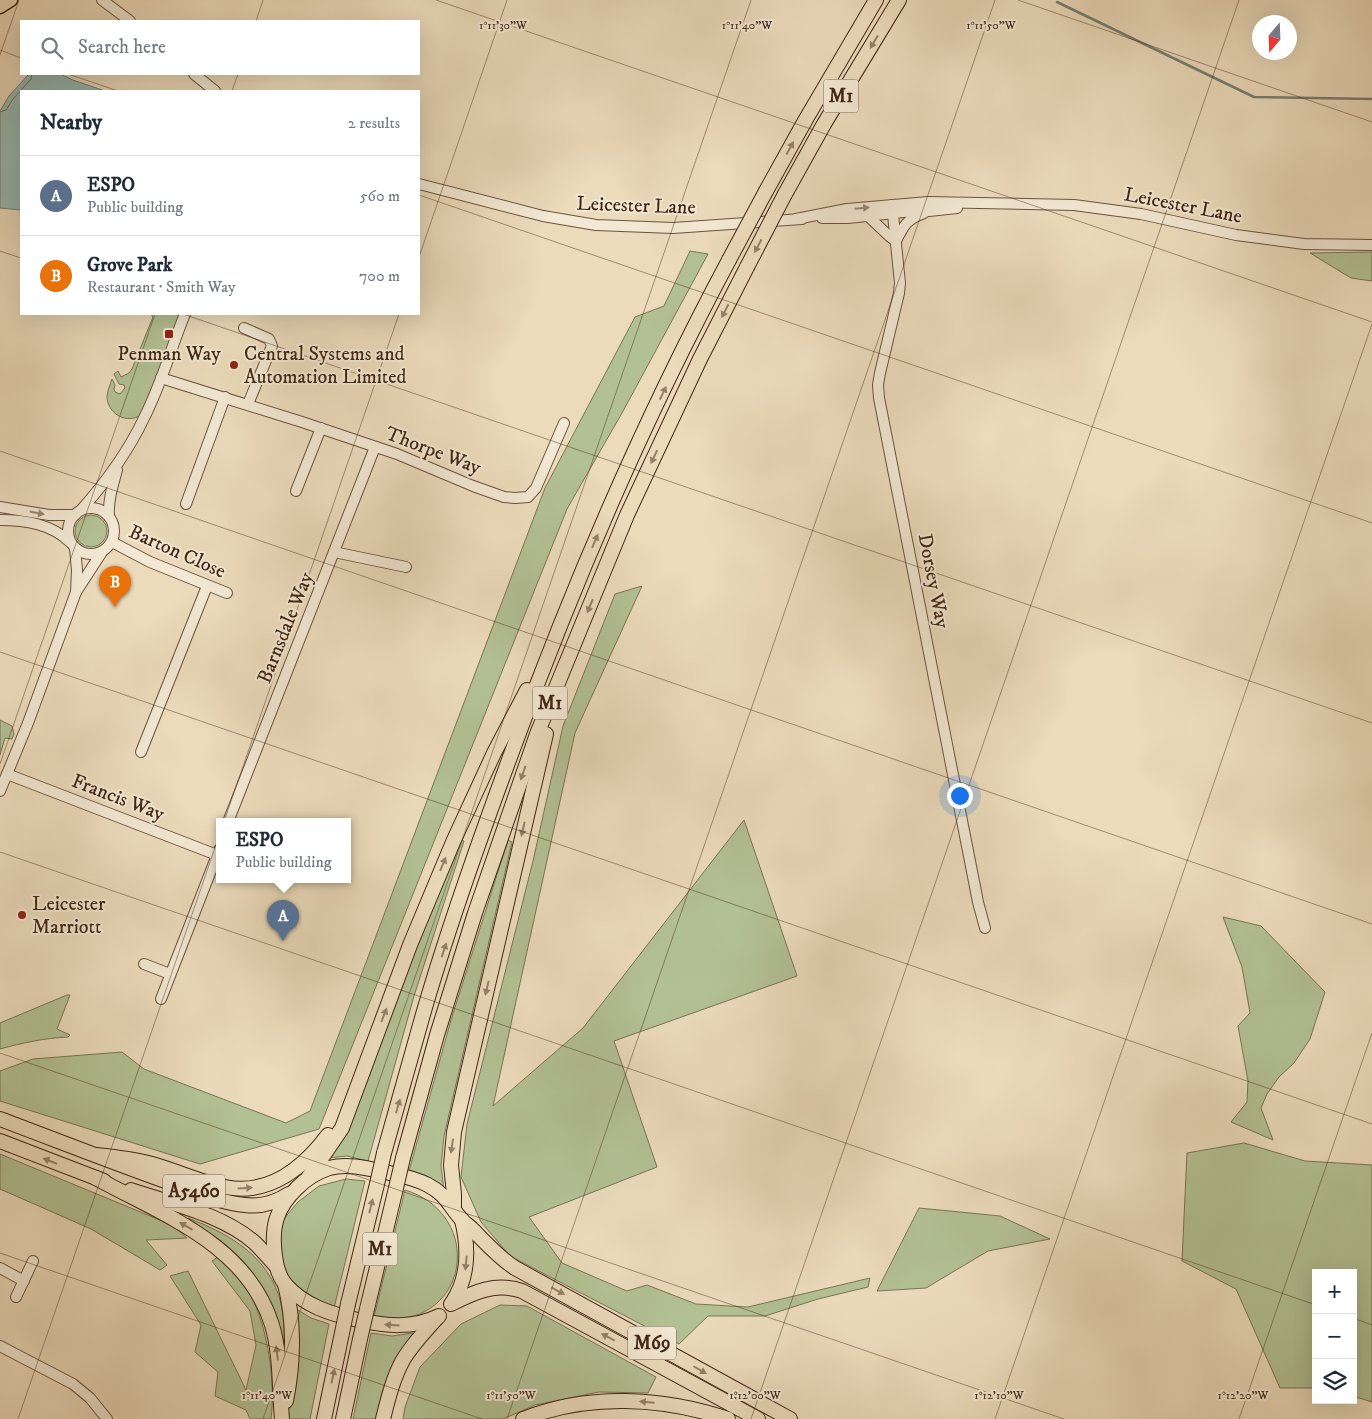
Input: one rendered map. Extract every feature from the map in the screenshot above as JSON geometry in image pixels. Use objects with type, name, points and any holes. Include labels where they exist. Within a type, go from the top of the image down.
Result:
[{"type":"highway","name":"M1","points":[[324,1419],[348,1304],[384,1153],[422,1017],[497,791],[556,635],[638,444],[684,349],[766,191],[876,0]]},
{"type":"highway","name":"M1","points":[[343,1419],[379,1256],[403,1158],[437,1035],[478,904],[537,734],[624,524],[700,359],[785,194],[824,124],[899,0]]},
{"type":"highway","points":[[454,1207],[451,1166],[454,1132],[544,739],[580,631]]},
{"type":"highway","points":[[282,1419],[289,1386],[292,1314],[285,1284],[276,1267],[273,1237],[280,1208],[308,1178],[342,1128],[427,902],[453,842],[494,753],[556,635]]},
{"type":"highway","points":[[96,1155],[133,1159],[153,1164],[224,1187],[248,1188],[271,1183],[297,1168],[322,1142],[340,1113],[366,1061]]},
{"type":"highway","name":"A5460","points":[[0,1119],[192,1190],[237,1204],[253,1206],[269,1204],[294,1191]]},
{"type":"highway","name":"A5460","points":[[0,1141],[96,1178],[190,1210],[226,1225],[254,1243],[276,1267]]},
{"type":"highway","points":[[308,1178],[321,1171],[345,1166],[367,1168],[421,1182],[442,1194],[454,1207],[462,1220],[467,1242],[467,1264],[463,1282],[451,1304],[419,1338],[402,1361],[392,1385],[383,1419]]},
{"type":"highway","points":[[96,1178],[201,1235],[224,1252],[242,1270],[255,1289],[272,1325],[279,1373],[282,1419]]},
{"type":"highway","name":"M69","points":[[462,1220],[495,1254],[515,1268],[790,1419]]},
{"type":"highway","points":[[285,1284],[315,1307],[353,1319],[384,1325],[404,1326],[424,1322],[439,1316]]},
{"type":"highway","name":"M69","points":[[451,1304],[484,1289],[501,1287],[522,1291],[758,1419]]},
{"type":"highway","points":[[523,1419],[548,1411],[582,1404],[626,1401],[676,1405],[728,1419]]},
{"type":"main road","points":[[0,7],[11,0]]},
{"type":"street","points":[[102,0],[129,20]]},
{"type":"street","points":[[195,75],[215,90]]},
{"type":"street","name":"Leicester Lane","points":[[420,184],[543,216],[596,225],[674,228],[868,216],[928,202],[1074,205],[1140,214],[1236,234],[1304,244],[1372,245]]},
{"type":"street","name":"Leicester Lane","points":[[796,219],[847,209],[929,211],[988,204]]},
{"type":"street","name":"Dorsey Way","points":[[893,209],[900,273],[899,293],[880,373],[878,385],[879,398],[978,902],[985,928]]},
{"type":"street","points":[[868,216],[889,236],[896,240],[906,222],[914,216],[929,211]]},
{"type":"street","points":[[76,592],[77,570],[68,527],[78,512],[96,493],[120,462],[145,417],[185,315]]},
{"type":"street","points":[[244,328],[269,339],[272,346],[248,404]]},
{"type":"street","name":"Thorpe Way","points":[[161,378],[248,404],[397,454],[504,497],[528,497],[536,488],[564,423]]},
{"type":"street","points":[[186,504],[225,397]]},
{"type":"street","points":[[296,492],[321,428]]},
{"type":"street","name":"Barnsdale Way","points":[[230,818],[375,447]]},
{"type":"street","points":[[109,516],[108,507],[111,492],[120,462]]},
{"type":"street","points":[[0,507],[49,516],[96,508],[109,516],[115,530],[112,542],[102,552],[76,592],[28,722],[0,791]]},
{"type":"street","points":[[0,520],[27,522],[45,526],[56,530],[82,553],[90,555],[102,552]]},
{"type":"street","name":"Barton Close","points":[[112,542],[150,562],[227,593]]},
{"type":"street","points":[[334,552],[360,559],[388,562],[406,567]]},
{"type":"street","points":[[141,752],[207,586]]},
{"type":"street","name":"Francis Way","points":[[7,774],[216,851]]},
{"type":"street","points":[[161,998],[216,857]]},
{"type":"street","points":[[144,964],[170,974]]},
{"type":"street","points":[[16,1297],[33,1261]]},
{"type":"street","points":[[0,1268],[24,1281]]},
{"type":"street","points":[[0,1346],[74,1384],[90,1398],[106,1418]]},
{"type":"green space","points":[[690,251],[708,254],[622,413],[567,509],[319,1129],[200,1164],[0,1101],[0,1071],[33,1059],[122,1052],[144,1069],[286,1123],[310,1111],[545,488],[635,317],[664,306]]},
{"type":"green space","points":[[1372,252],[1372,281],[1351,278],[1310,253]]},
{"type":"green space","points":[[152,315],[184,315],[141,415],[136,418],[125,418],[111,409],[107,398],[108,390],[112,379],[115,385],[115,392],[120,394],[125,388],[124,385],[119,384],[114,374],[118,371],[121,377],[132,369],[153,317]]},
{"type":"green space","points":[[91,515],[97,516],[102,520],[106,525],[106,537],[102,542],[97,546],[91,547],[85,546],[80,542],[76,537],[75,531],[76,525],[80,520],[85,516]]},
{"type":"green space","points":[[642,586],[575,733],[493,1106],[583,1028],[744,820],[797,976],[614,1041],[657,1167],[529,1217],[562,1263],[627,1291],[647,1285],[696,1304],[748,1307],[870,1278],[868,1287],[818,1299],[765,1316],[708,1316],[679,1344],[510,1256],[481,1222],[461,1177],[467,1124],[533,861],[563,726],[615,594]]},
{"type":"green space","points":[[0,720],[12,726],[14,734],[12,739],[5,738],[0,755]]},
{"type":"green space","points":[[459,840],[464,841],[414,996],[368,1161],[347,1156],[327,1158]]},
{"type":"green space","points":[[508,840],[512,842],[444,1136],[441,1166],[444,1190],[409,1171],[451,1020]]},
{"type":"green space","points":[[1223,917],[1261,926],[1325,992],[1310,1039],[1294,1063],[1279,1077],[1267,1094],[1261,1108],[1273,1140],[1231,1122],[1247,1102],[1248,1081],[1238,1026],[1250,1013],[1242,967]]},
{"type":"green space","points":[[70,995],[57,1029],[70,1035],[68,1037],[34,1041],[0,1049],[0,1023]]},
{"type":"green space","points":[[1244,1143],[1305,1161],[1372,1165],[1372,1402],[1357,1397],[1357,1269],[1312,1269],[1312,1388],[1280,1388],[1236,1289],[1182,1261],[1187,1153]]},
{"type":"green space","points":[[0,1154],[172,1225],[187,1238],[146,1240],[167,1265],[160,1270],[91,1229],[0,1189]]},
{"type":"green space","points":[[346,1179],[365,1181],[334,1308],[325,1306],[295,1288],[285,1273],[278,1248],[282,1221],[298,1202],[319,1186]]},
{"type":"green space","points":[[405,1190],[429,1201],[445,1218],[455,1238],[457,1259],[453,1280],[442,1298],[425,1311],[401,1319],[374,1317]]},
{"type":"green space","points":[[919,1208],[1000,1216],[1050,1239],[988,1251],[926,1288],[877,1291]]},
{"type":"green space","points":[[188,1218],[237,1242],[262,1265],[272,1280],[279,1296],[283,1315],[284,1343],[274,1309],[267,1294],[249,1268],[227,1247]]},
{"type":"green space","points":[[219,1256],[244,1285],[259,1314],[271,1369],[271,1419],[250,1419],[246,1410],[215,1396],[218,1372],[195,1352],[201,1325],[170,1276],[188,1271],[246,1390],[256,1345],[250,1311],[212,1261]]},
{"type":"green space","points":[[500,1305],[527,1306],[656,1377],[648,1393],[599,1392],[535,1405],[503,1419],[403,1419],[405,1407],[420,1367],[461,1324]]},
{"type":"green space","points":[[295,1308],[311,1318],[329,1324],[310,1419],[287,1419],[295,1357]]},
{"type":"green space","points":[[371,1333],[392,1336],[413,1333],[400,1352],[379,1419],[353,1419]]},
{"type":"water","points":[[28,75],[62,75],[102,90],[20,90],[20,210],[0,208],[0,111],[9,96]]},
{"type":"waterway","points":[[1057,2],[1254,97],[1372,99]]},
{"type":"place","name":"Penman Way","points":[[169,334]]},
{"type":"place","name":"Central Systems and Automation Limited","points":[[234,365]]},
{"type":"place","name":"Grove Park","points":[[115,607]]},
{"type":"place","name":"Leicester Marriott","points":[[22,915]]},
{"type":"place","name":"ESPO","points":[[283,941]]}]
